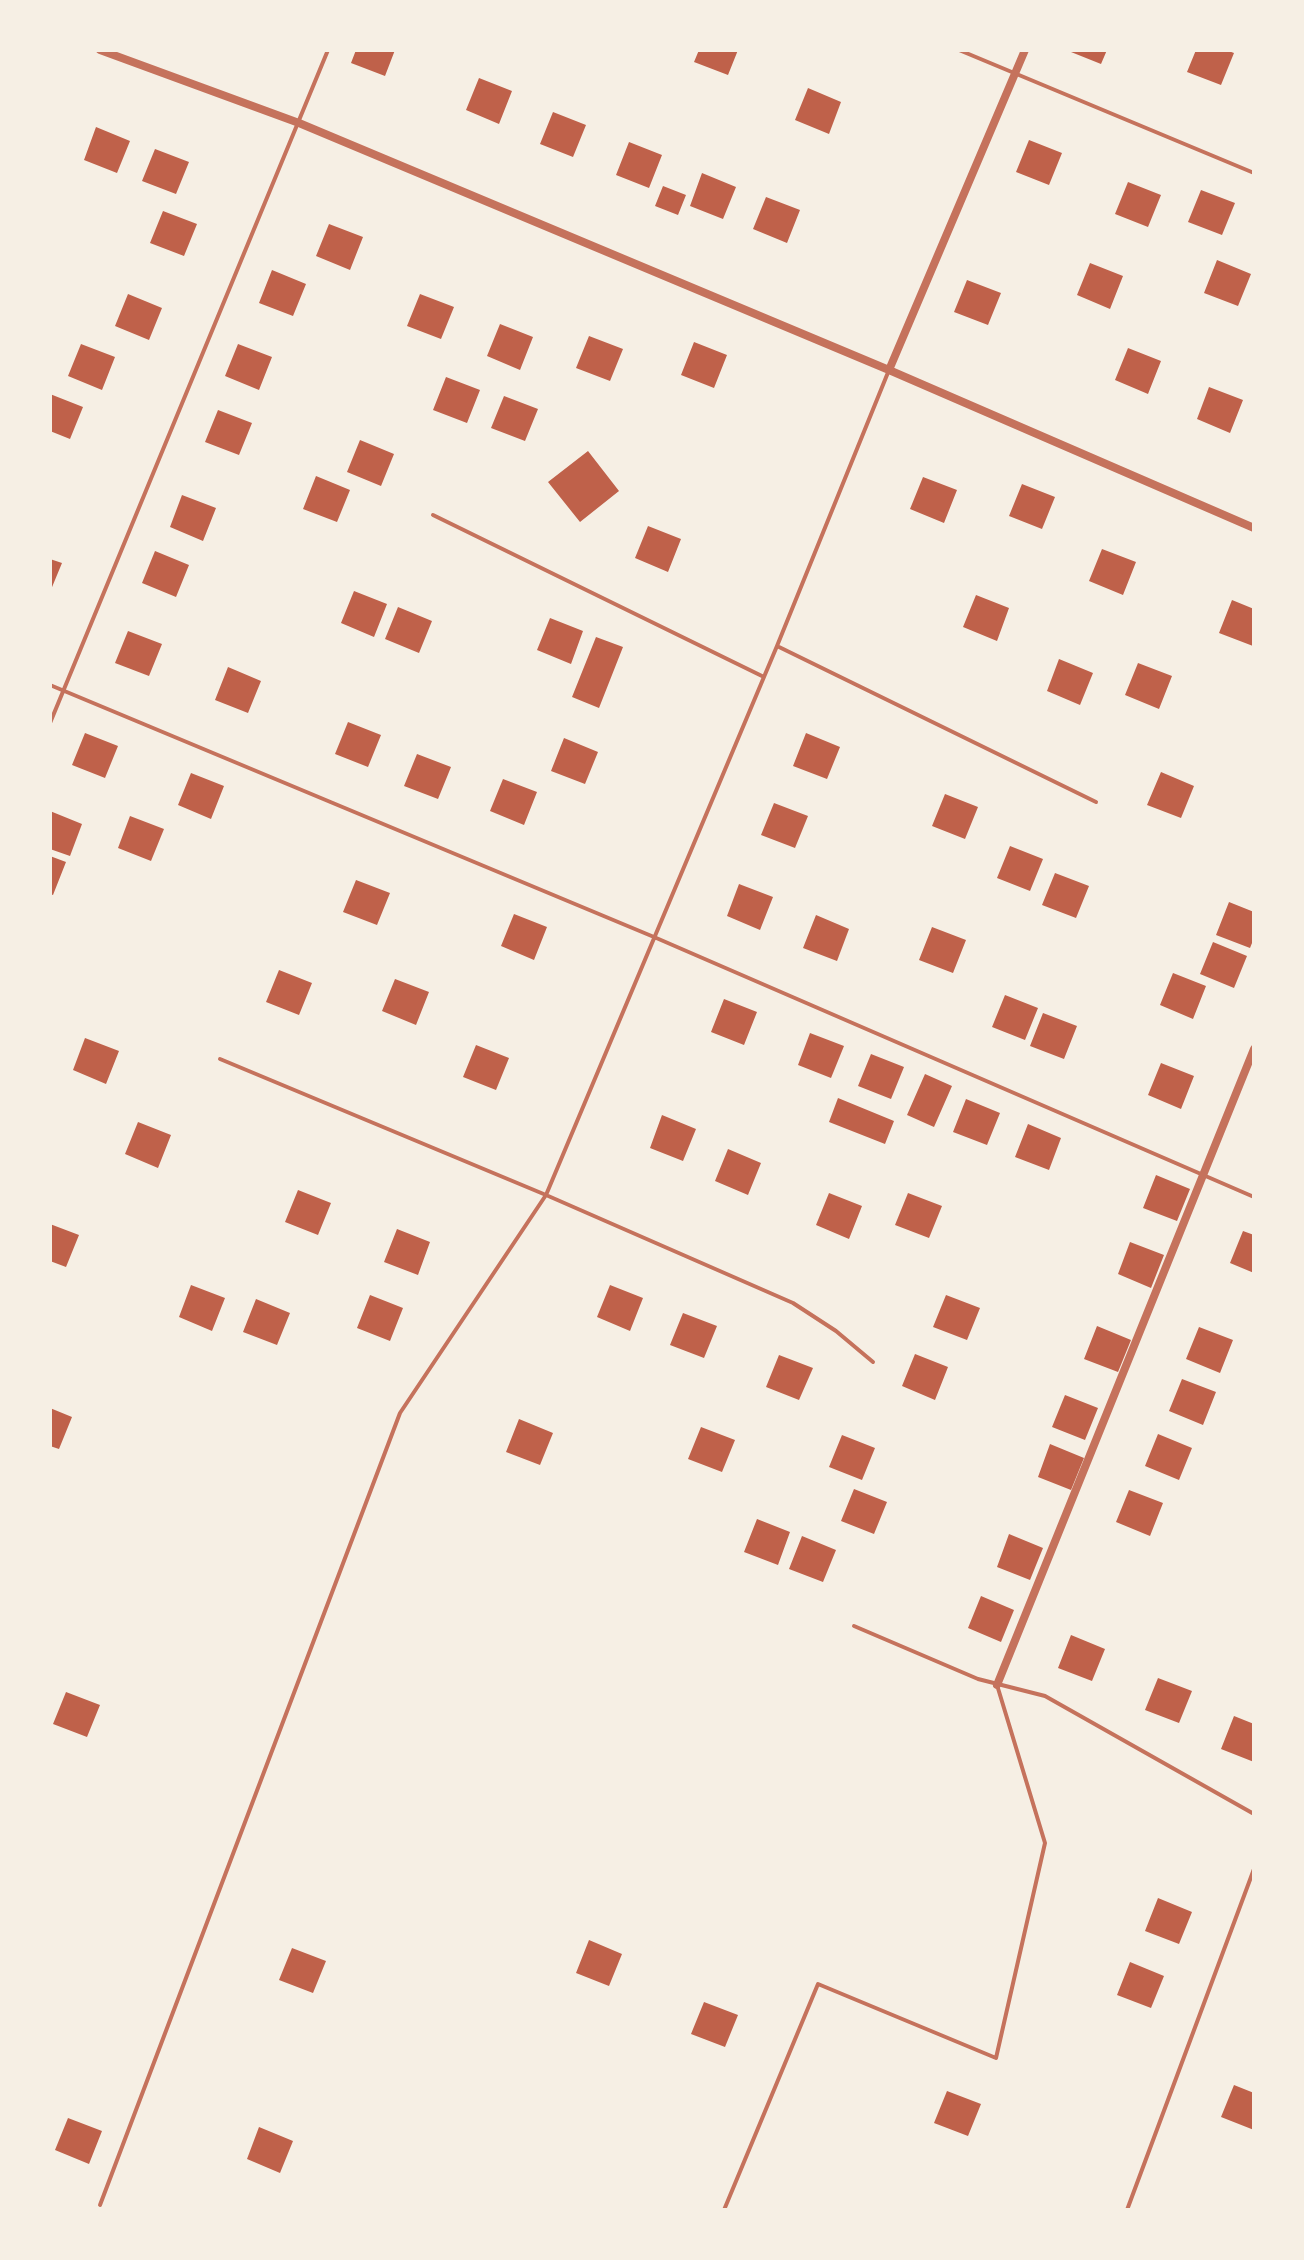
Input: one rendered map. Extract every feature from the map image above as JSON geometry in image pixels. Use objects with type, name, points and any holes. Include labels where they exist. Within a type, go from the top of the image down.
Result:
[{"type":"street","points":[[100,50],[299,123],[889,370],[1254,528]]},
{"type":"street","points":[[889,370],[1025,50]]},
{"type":"street","points":[[997,1685],[1254,1049]]},
{"type":"lane","points":[[50,723],[328,50]]},
{"type":"lane","points":[[959,50],[1254,173]]},
{"type":"lane","points":[[100,2205],[400,1413],[546,1195],[777,646],[889,370]]},
{"type":"lane","points":[[433,515],[764,677]]},
{"type":"lane","points":[[777,646],[1096,802]]},
{"type":"lane","points":[[50,685],[654,937],[1254,1197]]},
{"type":"lane","points":[[220,1059],[546,1195],[793,1303],[836,1331],[873,1362]]},
{"type":"lane","points":[[854,1626],[997,1685],[1045,1696],[1254,1814]]},
{"type":"lane","points":[[724,2210],[818,1984],[996,2058],[1045,1843],[997,1685]]},
{"type":"lane","points":[[1127,2210],[1254,1869]]},
{"type":"building","points":[[356,50],[395,50],[385,76],[351,63]]},
{"type":"building","points":[[699,50],[738,50],[728,75],[694,62]]},
{"type":"building","points":[[1066,50],[1107,50],[1101,64]]},
{"type":"building","points":[[1196,50],[1234,53],[1221,85],[1187,72]]},
{"type":"building","points":[[479,78],[512,91],[499,124],[466,110]]},
{"type":"building","points":[[808,88],[841,102],[829,134],[795,120]]},
{"type":"building","points":[[553,112],[586,125],[573,157],[540,144]]},
{"type":"building","points":[[96,127],[130,141],[117,173],[84,160]]},
{"type":"building","points":[[1029,140],[1062,153],[1049,185],[1016,172]]},
{"type":"building","points":[[629,142],[662,155],[649,188],[616,175]]},
{"type":"building","points":[[155,149],[189,162],[176,194],[142,181]]},
{"type":"building","points":[[702,173],[736,187],[723,219],[690,206]]},
{"type":"building","points":[[1128,182],[1161,195],[1148,227],[1115,214]]},
{"type":"building","points":[[663,186],[686,195],[678,215],[655,206]]},
{"type":"building","points":[[1201,190],[1235,203],[1222,235],[1188,222]]},
{"type":"building","points":[[766,197],[800,210],[787,243],[753,229]]},
{"type":"building","points":[[163,211],[197,224],[184,256],[150,243]]},
{"type":"building","points":[[329,224],[363,237],[350,270],[316,256]]},
{"type":"building","points":[[1217,260],[1251,274],[1238,306],[1204,293]]},
{"type":"building","points":[[1090,263],[1123,276],[1110,309],[1077,295]]},
{"type":"building","points":[[272,270],[306,284],[293,316],[259,303]]},
{"type":"building","points":[[967,280],[1001,293],[988,325],[954,312]]},
{"type":"building","points":[[128,294],[162,308],[149,340],[115,326]]},
{"type":"building","points":[[420,294],[454,307],[441,339],[407,326]]},
{"type":"building","points":[[500,324],[533,337],[520,370],[487,356]]},
{"type":"building","points":[[589,336],[623,349],[610,381],[576,368]]},
{"type":"building","points":[[694,342],[727,355],[714,388],[681,375]]},
{"type":"building","points":[[81,344],[115,357],[102,390],[68,376]]},
{"type":"building","points":[[238,344],[272,357],[259,390],[225,376]]},
{"type":"building","points":[[1128,348],[1161,361],[1148,394],[1115,380]]},
{"type":"building","points":[[446,377],[480,390],[467,423],[433,410]]},
{"type":"building","points":[[1209,387],[1243,400],[1230,433],[1197,419]]},
{"type":"building","points":[[50,394],[83,407],[70,439],[50,431]]},
{"type":"building","points":[[504,396],[538,409],[525,441],[491,428]]},
{"type":"building","points":[[218,410],[252,423],[239,455],[205,442]]},
{"type":"building","points":[[360,440],[394,454],[381,486],[347,472]]},
{"type":"building","points":[[588,451],[619,491],[580,522],[548,482]]},
{"type":"building","points":[[316,476],[350,490],[337,522],[303,509]]},
{"type":"building","points":[[923,477],[957,490],[944,523],[910,509]]},
{"type":"building","points":[[1022,484],[1055,497],[1042,529],[1009,516]]},
{"type":"building","points":[[182,495],[216,508],[203,541],[170,527]]},
{"type":"building","points":[[648,526],[681,539],[668,572],[635,558]]},
{"type":"building","points":[[1102,549],[1136,562],[1123,595],[1089,581]]},
{"type":"building","points":[[155,551],[189,565],[176,597],[142,583]]},
{"type":"building","points":[[50,559],[62,563],[50,592]]},
{"type":"building","points":[[354,591],[387,604],[374,637],[341,623]]},
{"type":"building","points":[[976,595],[1009,608],[997,641],[963,627]]},
{"type":"building","points":[[1232,600],[1254,609],[1253,646],[1219,633]]},
{"type":"building","points":[[398,607],[432,621],[419,653],[385,639]]},
{"type":"building","points":[[550,618],[583,631],[571,664],[537,650]]},
{"type":"building","points":[[128,631],[162,644],[149,676],[115,663]]},
{"type":"building","points":[[596,637],[623,647],[599,708],[572,697]]},
{"type":"building","points":[[1059,659],[1093,673],[1080,705],[1047,691]]},
{"type":"building","points":[[1138,663],[1172,676],[1159,709],[1125,695]]},
{"type":"building","points":[[228,667],[261,681],[248,713],[215,700]]},
{"type":"building","points":[[348,722],[381,735],[368,767],[335,754]]},
{"type":"building","points":[[85,733],[118,746],[105,778],[72,765]]},
{"type":"building","points":[[806,733],[840,747],[827,779],[793,766]]},
{"type":"building","points":[[564,738],[598,752],[585,784],[551,771]]},
{"type":"building","points":[[417,754],[451,767],[438,799],[404,786]]},
{"type":"building","points":[[1161,772],[1194,786],[1181,818],[1147,805]]},
{"type":"building","points":[[191,773],[224,786],[211,819],[178,805]]},
{"type":"building","points":[[503,779],[537,792],[524,825],[490,811]]},
{"type":"building","points":[[945,794],[978,807],[965,839],[932,826]]},
{"type":"building","points":[[774,803],[808,816],[795,848],[761,835]]},
{"type":"building","points":[[50,811],[82,824],[70,856],[50,849]]},
{"type":"building","points":[[130,816],[164,829],[151,861],[118,848]]},
{"type":"building","points":[[1010,846],[1043,859],[1030,891],[997,878]]},
{"type":"building","points":[[50,856],[66,862],[53,895],[50,894]]},
{"type":"building","points":[[1055,873],[1089,886],[1076,918],[1042,905]]},
{"type":"building","points":[[356,880],[390,893],[377,925],[343,912]]},
{"type":"building","points":[[739,884],[773,897],[760,930],[727,916]]},
{"type":"building","points":[[1229,902],[1254,912],[1254,938],[1250,948],[1216,935]]},
{"type":"building","points":[[514,914],[547,927],[534,960],[501,946]]},
{"type":"building","points":[[816,915],[849,929],[837,961],[803,948]]},
{"type":"building","points":[[932,927],[966,940],[953,973],[919,960]]},
{"type":"building","points":[[1213,942],[1247,956],[1234,988],[1200,974]]},
{"type":"building","points":[[279,970],[312,983],[299,1015],[266,1002]]},
{"type":"building","points":[[1173,973],[1206,986],[1193,1019],[1160,1005]]},
{"type":"building","points":[[395,979],[429,992],[416,1025],[382,1011]]},
{"type":"building","points":[[1005,995],[1038,1008],[1025,1040],[992,1027]]},
{"type":"building","points":[[724,999],[757,1012],[744,1045],[711,1032]]},
{"type":"building","points":[[1043,1013],[1077,1026],[1064,1059],[1030,1046]]},
{"type":"building","points":[[810,1033],[844,1046],[831,1078],[798,1065]]},
{"type":"building","points":[[85,1038],[119,1051],[106,1084],[73,1070]]},
{"type":"building","points":[[476,1045],[509,1058],[496,1090],[463,1077]]},
{"type":"building","points":[[871,1054],[904,1067],[891,1099],[858,1086]]},
{"type":"building","points":[[1161,1063],[1194,1076],[1181,1109],[1148,1095]]},
{"type":"building","points":[[925,1074],[952,1086],[934,1127],[907,1115]]},
{"type":"building","points":[[838,1098],[894,1121],[885,1144],[829,1122]]},
{"type":"building","points":[[966,1099],[1000,1113],[987,1145],[953,1132]]},
{"type":"building","points":[[662,1115],[696,1129],[683,1161],[650,1148]]},
{"type":"building","points":[[138,1122],[171,1135],[158,1168],[125,1154]]},
{"type":"building","points":[[1028,1124],[1061,1138],[1049,1170],[1015,1157]]},
{"type":"building","points":[[728,1149],[761,1163],[748,1195],[715,1181]]},
{"type":"building","points":[[1156,1175],[1190,1189],[1177,1221],[1143,1208]]},
{"type":"building","points":[[298,1190],[331,1203],[318,1235],[285,1222]]},
{"type":"building","points":[[829,1193],[862,1206],[849,1239],[816,1225]]},
{"type":"building","points":[[908,1193],[942,1206],[929,1238],[895,1225]]},
{"type":"building","points":[[50,1224],[79,1235],[66,1267],[50,1261]]},
{"type":"building","points":[[397,1229],[430,1242],[418,1275],[384,1262]]},
{"type":"building","points":[[1243,1231],[1254,1235],[1254,1273],[1230,1263]]},
{"type":"building","points":[[1130,1242],[1164,1255],[1151,1288],[1118,1274]]},
{"type":"building","points":[[191,1285],[225,1298],[212,1331],[179,1317]]},
{"type":"building","points":[[610,1285],[643,1298],[630,1331],[597,1317]]},
{"type":"building","points":[[370,1295],[403,1308],[390,1341],[357,1328]]},
{"type":"building","points":[[946,1295],[980,1308],[967,1340],[933,1327]]},
{"type":"building","points":[[256,1299],[290,1313],[277,1345],[243,1332]]},
{"type":"building","points":[[683,1313],[717,1326],[704,1358],[670,1345]]},
{"type":"building","points":[[1097,1326],[1131,1340],[1118,1372],[1084,1359]]},
{"type":"building","points":[[1199,1327],[1233,1340],[1220,1373],[1186,1359]]},
{"type":"building","points":[[915,1354],[948,1367],[935,1400],[902,1386]]},
{"type":"building","points":[[779,1355],[813,1368],[799,1400],[766,1387]]},
{"type":"building","points":[[1182,1379],[1216,1392],[1203,1425],[1169,1411]]},
{"type":"building","points":[[1065,1395],[1098,1408],[1085,1440],[1052,1427]]},
{"type":"building","points":[[50,1408],[72,1417],[59,1449],[50,1446]]},
{"type":"building","points":[[519,1419],[553,1433],[540,1465],[506,1452]]},
{"type":"building","points":[[701,1427],[735,1440],[722,1472],[688,1459]]},
{"type":"building","points":[[1158,1434],[1192,1448],[1179,1480],[1145,1466]]},
{"type":"building","points":[[842,1435],[875,1448],[862,1480],[829,1467]]},
{"type":"building","points":[[1050,1444],[1084,1458],[1071,1490],[1038,1477]]},
{"type":"building","points":[[854,1489],[887,1502],[874,1534],[841,1521]]},
{"type":"building","points":[[1129,1490],[1163,1503],[1150,1536],[1116,1522]]},
{"type":"building","points":[[757,1519],[790,1532],[778,1565],[744,1552]]},
{"type":"building","points":[[1009,1534],[1043,1548],[1030,1580],[997,1567]]},
{"type":"building","points":[[802,1536],[836,1550],[823,1582],[789,1569]]},
{"type":"building","points":[[981,1596],[1014,1610],[1001,1642],[968,1628]]},
{"type":"building","points":[[1071,1635],[1105,1649],[1092,1681],[1058,1668]]},
{"type":"building","points":[[1158,1678],[1192,1691],[1179,1723],[1145,1710]]},
{"type":"building","points":[[66,1692],[100,1705],[87,1737],[53,1724]]},
{"type":"building","points":[[1234,1716],[1254,1724],[1254,1762],[1221,1749]]},
{"type":"building","points":[[1158,1898],[1192,1912],[1179,1944],[1145,1931]]},
{"type":"building","points":[[589,1940],[622,1954],[609,1986],[576,1973]]},
{"type":"building","points":[[292,1948],[326,1961],[313,1993],[279,1980]]},
{"type":"building","points":[[1130,1962],[1164,1976],[1151,2008],[1117,1995]]},
{"type":"building","points":[[704,2002],[738,2015],[725,2047],[691,2034]]},
{"type":"building","points":[[1234,2085],[1254,2093],[1254,2130],[1221,2117]]},
{"type":"building","points":[[947,2091],[981,2104],[968,2136],[934,2123]]},
{"type":"building","points":[[68,2118],[102,2131],[89,2164],[55,2150]]},
{"type":"building","points":[[259,2127],[293,2141],[280,2173],[247,2159]]}]
